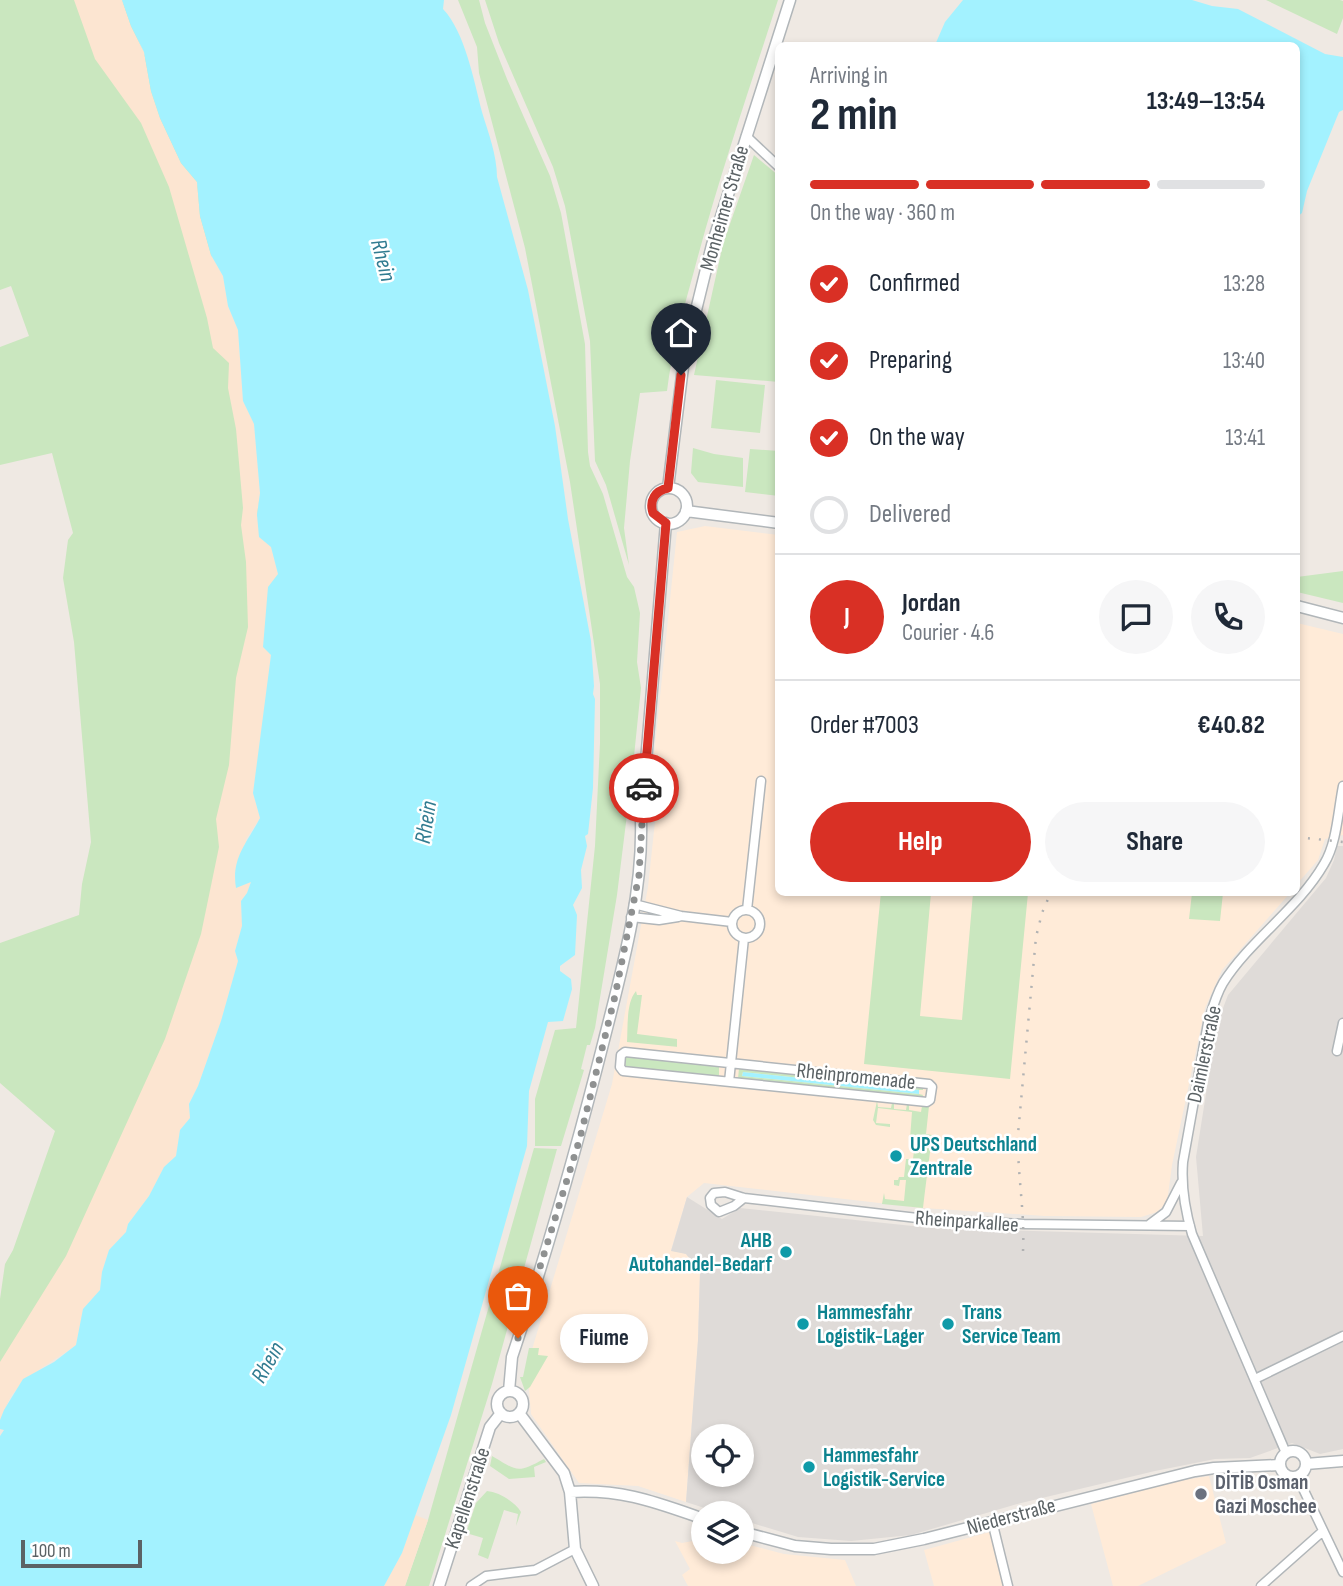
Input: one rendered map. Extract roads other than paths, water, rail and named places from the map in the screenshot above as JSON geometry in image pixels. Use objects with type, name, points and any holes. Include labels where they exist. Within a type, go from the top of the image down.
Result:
[{"type":"street","name":"Monheimer Straße","points":[[776,42],[790,0]]},
{"type":"street","name":"Monheimer Straße","points":[[668,488],[684,359],[712,245],[775,46]]},
{"type":"street","name":"Monheimer Straße","points":[[746,136],[775,163]]},
{"type":"street","points":[[668,488],[681,492],[687,511],[678,521],[666,523],[653,513],[651,502],[657,492],[668,488]]},
{"type":"street","points":[[687,511],[775,522]]},
{"type":"street","points":[[509,1391],[512,1357],[580,1138],[615,996],[634,904],[641,851],[641,821],[666,523]]},
{"type":"street","points":[[1300,607],[1343,618]]},
{"type":"street","points":[[747,910],[761,781]]},
{"type":"street","name":"Daimlerstraße","points":[[1300,895],[1325,863],[1343,786]]},
{"type":"street","name":"Daimlerstraße","points":[[1286,1453],[1218,1298],[1190,1226],[1182,1180],[1186,1138],[1214,1002],[1224,982],[1241,960],[1299,896]]},
{"type":"street","points":[[634,904],[681,916],[732,922]]},
{"type":"street","points":[[747,910],[757,916],[760,924],[753,936],[744,937],[733,931],[732,922],[735,915],[747,910]]},
{"type":"street","points":[[631,917],[659,920],[681,916]]},
{"type":"street","points":[[729,1082],[744,937]]},
{"type":"street","points":[[1337,1051],[1343,1023]]},
{"type":"street","name":"Rheinpromenade","points":[[625,1052],[929,1084],[932,1087],[930,1100],[927,1102],[729,1082],[623,1070],[620,1067],[621,1055],[625,1052]]},
{"type":"street","name":"Daimlerstraße","points":[[1146,1225],[1158,1220],[1166,1212],[1182,1180]]},
{"type":"street","name":"Rheinparkallee","points":[[744,1198],[926,1219],[1024,1224],[1190,1226]]},
{"type":"street","points":[[1255,1379],[1343,1336]]},
{"type":"street","points":[[509,1391],[518,1393],[522,1399],[519,1413],[509,1417],[501,1413],[497,1402],[501,1394],[509,1391]]},
{"type":"street","name":"Kapellenstraße","points":[[439,1586],[490,1427],[501,1413]]},
{"type":"street","points":[[519,1413],[564,1473],[570,1492],[575,1549],[593,1586]]},
{"type":"street","points":[[1286,1453],[1299,1453],[1306,1464],[1297,1476],[1286,1475],[1280,1465],[1286,1453]]},
{"type":"street","points":[[1306,1464],[1343,1461]]},
{"type":"street","name":"Niederstraße","points":[[754,1535],[795,1546],[855,1550],[907,1543],[1195,1471],[1280,1465]]},
{"type":"street","points":[[1297,1476],[1343,1572]]},
{"type":"street","points":[[570,1492],[590,1490],[625,1493],[691,1515]]},
{"type":"street","points":[[992,1521],[1008,1586]]},
{"type":"street","points":[[1261,1586],[1323,1531]]},
{"type":"street","points":[[471,1586],[486,1576],[536,1570],[575,1549]]},
{"type":"water","name":"Rhein","points":[[122,0],[444,0],[443,9],[457,30],[472,72],[528,290],[555,426],[568,519],[591,641],[595,699],[593,788],[588,834],[585,836],[587,846],[581,870],[582,888],[573,905],[577,915],[575,955],[560,966],[560,971],[571,979],[572,989],[563,1021],[548,1022],[529,1091],[527,1146],[451,1415],[402,1553],[384,1586],[0,1586],[0,1436],[4,1430],[0,1429],[0,1420],[23,1379],[54,1362],[76,1345],[83,1309],[100,1290],[109,1250],[126,1232],[128,1224],[149,1196],[164,1167],[176,1156],[180,1130],[190,1118],[189,1104],[221,1021],[238,961],[235,951],[242,926],[241,901],[251,882],[236,888],[236,868],[241,851],[260,818],[253,793],[271,655],[263,647],[268,587],[278,574],[271,547],[259,537],[257,515],[260,493],[254,424],[243,401],[238,330],[228,306],[223,276],[211,255],[200,216],[197,182],[181,163],[160,118],[151,91],[144,52]]},
{"type":"water","points":[[963,0],[1192,0],[1238,9],[1325,54],[1343,57],[1343,110],[1339,112],[1300,215],[1300,42],[936,42],[945,22]]},
{"type":"water","points":[[743,1072],[919,1090],[919,1094],[742,1076]]},
{"type":"railway","points":[[1300,837],[1343,842]]},
{"type":"railway","points":[[1023,1251],[1018,1134],[1036,937],[1049,896]]},
{"type":"place","name":"UPS Deutschland Zentrale","points":[[896,1156]]},
{"type":"place","name":"AHB Autohandel-Bedarf","points":[[786,1252]]},
{"type":"place","name":"Hammesfahr Logistik-Lager","points":[[803,1324]]},
{"type":"place","name":"Trans Service Team","points":[[948,1324]]},
{"type":"place","name":"Fiume","points":[[518,1338]]},
{"type":"place","name":"Hammesfahr Logistik-Service","points":[[809,1467]]},
{"type":"place","name":"DİTİB Osman Gazi Moschee","points":[[1201,1494]]}]
